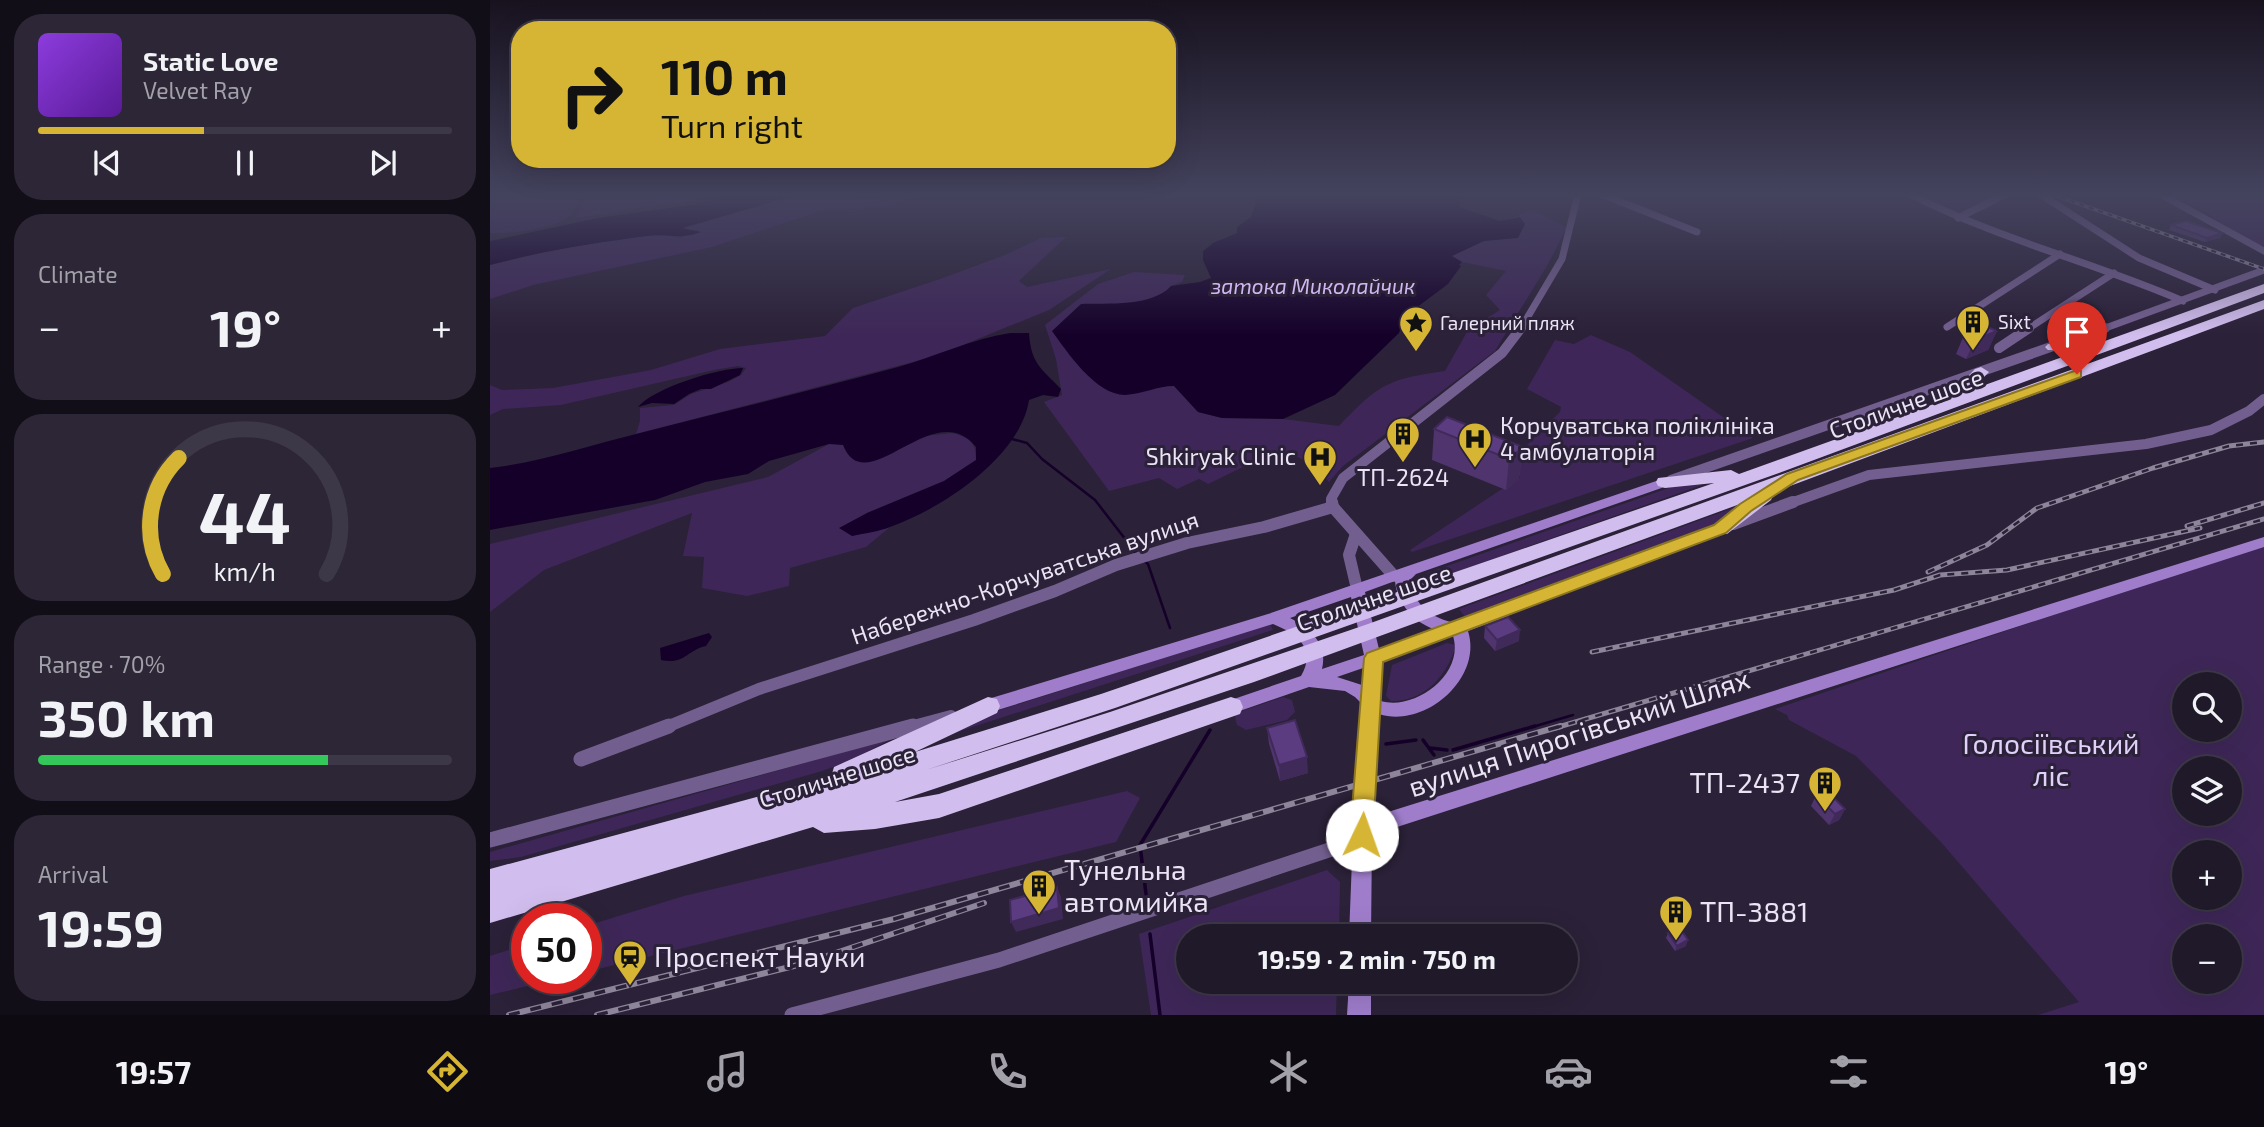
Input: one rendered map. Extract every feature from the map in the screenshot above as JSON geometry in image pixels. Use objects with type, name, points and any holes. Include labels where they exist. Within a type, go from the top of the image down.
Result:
[{"type":"highway","name":"Столичне шосе","points":[[1439,597],[1773,469],[2113,346],[2264,288]]},
{"type":"highway","name":"Столичне шосе","points":[[490,909],[785,813],[1114,721],[1293,648],[1793,477],[2264,303]]},
{"type":"highway","points":[[2053,347],[2113,346]]},
{"type":"highway","points":[[1947,405],[1981,372]]},
{"type":"highway","points":[[1665,482],[1773,469]]},
{"type":"highway","points":[[1720,529],[1745,508],[1793,477]]},
{"type":"highway","points":[[785,813],[988,706]]},
{"type":"highway","points":[[785,813],[876,817],[939,806],[1231,708]]},
{"type":"highway","name":"Столичне шосе","points":[[490,882],[785,813]]},
{"type":"main road","points":[[988,706],[1274,618],[1665,482]]},
{"type":"main road","points":[[1231,708],[1459,628],[1720,529]]},
{"type":"main road","name":"вулиця Пирогівський Шлях","points":[[1362,835],[1388,821],[2264,542]]},
{"type":"main road","points":[[1410,571],[1403,578],[1404,591],[1426,620],[1435,626],[1459,628]]},
{"type":"main road","points":[[1357,589],[1374,658],[1362,835],[1360,924]]},
{"type":"main road","points":[[1274,618],[1296,627],[1309,638],[1316,662],[1315,670],[1307,681]]},
{"type":"main road","points":[[1307,681],[1349,684],[1366,694],[1372,705],[1394,710],[1418,705],[1435,696],[1455,675],[1463,660],[1463,636],[1459,628]]},
{"type":"main road","points":[[1359,1015],[1360,994]]},
{"type":"street","points":[[1394,576],[1333,507],[1331,499],[1343,478],[1502,353],[1522,327],[1562,259],[1566,241]]},
{"type":"street","points":[[2024,241],[2114,273],[2182,301]]},
{"type":"street","points":[[2113,241],[2139,258],[2215,290]]},
{"type":"street","points":[[2245,241],[2264,251]]},
{"type":"street","points":[[1947,327],[2060,254]]},
{"type":"street","points":[[1665,482],[2215,290],[2264,270]]},
{"type":"street","points":[[1999,348],[2114,273]]},
{"type":"street","points":[[1720,529],[1868,475],[2173,439],[2217,428],[2249,411],[2264,399]]},
{"type":"street","name":"Набережно-Корчуватська вулиця","points":[[581,759],[759,689],[997,612],[1140,558],[1187,543],[1264,527],[1333,507]]},
{"type":"street","points":[[1356,534],[1349,555],[1357,589]]},
{"type":"street","points":[[490,840],[988,706]]},
{"type":"street","name":"вулиця Пирогівський Шлях","points":[[792,1015],[1011,956],[1332,849],[1362,835]]},
{"type":"green space","points":[[603,241],[729,241],[533,285],[490,299],[490,265],[574,245]]},
{"type":"green space","points":[[1034,241],[1061,241],[1019,281],[1027,287],[1111,269],[1049,310],[936,356],[636,434],[640,408],[674,405],[691,394],[728,382],[741,375],[746,368],[738,366],[714,370],[561,405],[503,409],[490,415],[490,385],[502,390],[553,388],[651,370],[720,349],[825,336],[853,308],[1005,255]]},
{"type":"green space","points":[[1483,241],[1560,241],[1495,351],[1343,466],[1329,482],[1319,470],[1298,457],[1243,467],[1208,484],[1199,479],[1177,489],[1159,478],[1109,491],[1044,402],[1062,395],[1056,359],[1045,325],[1098,284],[1134,272],[1185,275],[1182,282],[1171,286],[1168,386],[1174,386],[1198,412],[1222,418],[1283,419],[1339,426],[1364,401],[1386,386],[1410,377],[1445,371],[1468,330],[1500,310],[1486,295],[1506,271],[1462,262],[1451,256]]},
{"type":"green space","points":[[2250,241],[2264,241],[2264,246]]},
{"type":"green space","points":[[1591,335],[1630,352],[1753,438],[1412,552],[1410,550],[1520,477],[1511,465],[1517,455],[1560,412],[1561,407],[1527,389],[1555,340],[1574,344]]},
{"type":"green space","points":[[952,433],[970,441],[975,449],[976,460],[944,481],[867,513],[852,536],[890,527],[866,547],[790,568],[789,586],[747,596],[702,588],[704,557],[683,556],[692,513],[544,570],[490,612],[490,544],[768,477],[829,444],[906,444],[925,436]]},
{"type":"green space","points":[[1677,485],[1702,485],[1433,580],[1427,573]]},
{"type":"green space","points":[[1733,508],[1723,521],[1712,527],[1465,617],[1459,609]]},
{"type":"green space","name":"Голосіївський ліс","points":[[2264,544],[2264,1015],[2038,1015],[2079,1002],[1940,841],[1856,756],[1789,720],[1787,715],[1775,709]]},
{"type":"green space","points":[[1270,624],[1273,630],[920,744],[975,718]]},
{"type":"green space","points":[[1447,643],[1456,645],[1447,666],[1433,684],[1414,697],[1403,700],[1391,701],[1386,696],[1392,665]]},
{"type":"green space","points":[[1283,697],[1292,700],[1295,712],[1287,720],[1246,730],[1237,725],[1235,717],[1239,712]]},
{"type":"green space","points":[[893,738],[847,762],[822,771],[521,857],[490,861],[490,852]]},
{"type":"green space","points":[[1127,791],[1140,798],[1116,842],[602,968],[602,921],[684,896]]},
{"type":"green space","points":[[1327,870],[1340,882],[1339,924],[1176,924],[1176,994],[1337,994],[1336,1015],[1151,1015],[1139,934]]},
{"type":"green space","points":[[511,949],[511,990],[490,995],[490,956]]},
{"type":"water","points":[[490,241],[611,241],[549,252],[490,265]]},
{"type":"water","name":"затока Миколайчик","points":[[1483,241],[1452,256],[1462,262],[1448,284],[1404,317],[1399,333],[1335,395],[1283,419],[1222,418],[1198,412],[1174,386],[1125,395],[1114,393],[1103,388],[1083,371],[1052,331],[1081,304],[1141,301],[1163,293],[1171,286],[1211,278],[1203,260],[1203,251],[1213,243]]},
{"type":"water","points":[[1010,333],[1029,333],[1035,359],[1061,389],[1058,397],[1043,395],[1029,400],[1023,421],[1011,442],[995,461],[932,508],[890,527],[852,536],[839,528],[867,513],[944,481],[976,460],[976,447],[959,434],[941,432],[868,462],[854,460],[843,445],[829,444],[769,461],[748,474],[705,482],[655,500],[490,530],[490,468],[547,457],[834,384]]},
{"type":"water","points":[[743,368],[740,375],[711,389],[701,389],[689,394],[674,404],[652,403],[638,407],[658,393],[687,380],[718,371]]},
{"type":"water","points":[[709,633],[712,637],[706,646],[675,661],[661,660],[660,648]]},
{"type":"building","points":[[1985,326],[1997,331],[1975,340],[1964,335]]},
{"type":"building","points":[[1447,417],[1523,447],[1509,459],[1434,429]]},
{"type":"building","points":[[1508,617],[1520,630],[1497,640],[1485,626]]},
{"type":"building","points":[[1295,720],[1307,757],[1279,765],[1267,728]]},
{"type":"building","points":[[1826,790],[1845,809],[1835,814],[1816,795]]},
{"type":"building","points":[[1057,887],[1059,908],[1011,922],[1010,900]]},
{"type":"building","points":[[1679,927],[1688,940],[1677,946],[1668,933]]},
{"type":"waterway","points":[[1012,439],[1027,443],[1042,459],[1095,500],[1136,553]]},
{"type":"waterway","points":[[1143,560],[1148,564],[1170,628]]},
{"type":"waterway","points":[[1529,728],[1573,715]]},
{"type":"waterway","points":[[1453,750],[1535,726]]},
{"type":"waterway","points":[[1146,894],[1140,845],[1210,730]]},
{"type":"waterway","points":[[1386,744],[1416,740]]},
{"type":"waterway","points":[[1423,740],[1434,755]]},
{"type":"waterway","points":[[1430,748],[1447,750]]},
{"type":"waterway","points":[[1150,934],[1160,1015]]},
{"type":"railway","points":[[2186,241],[2264,269]]},
{"type":"railway","points":[[1928,572],[1987,545],[2037,508],[2153,468],[2229,446],[2264,442]]},
{"type":"railway","points":[[2187,526],[2264,503]]},
{"type":"railway","points":[[1555,728],[2264,519]]},
{"type":"railway","points":[[1592,652],[1894,590],[1940,575],[2007,570],[2200,528]]},
{"type":"railway","points":[[509,1015],[894,919],[1561,726]]},
{"type":"railway","points":[[597,1015],[806,963],[984,903]]},
{"type":"place","name":"Sixt","points":[[1973,352]]},
{"type":"place","name":"Галерний пляж","points":[[1416,353]]},
{"type":"place","name":"ТП-2624","points":[[1403,464]]},
{"type":"place","name":"Корчуватська поліклініка 4 амбулаторія","points":[[1475,469]]},
{"type":"place","name":"Shkiryak Clinic","points":[[1320,487]]},
{"type":"place","name":"ТП-2437","points":[[1825,813]]},
{"type":"place","name":"Тунельна автомийка","points":[[1039,916]]},
{"type":"place","name":"ТП-3881","points":[[1676,942]]},
{"type":"place","name":"Проспект Науки","points":[[630,987]]},
{"type":"route","points":[[1362,835],[1374,658],[1720,529],[1745,508],[1793,477],[2077,374]]}]
